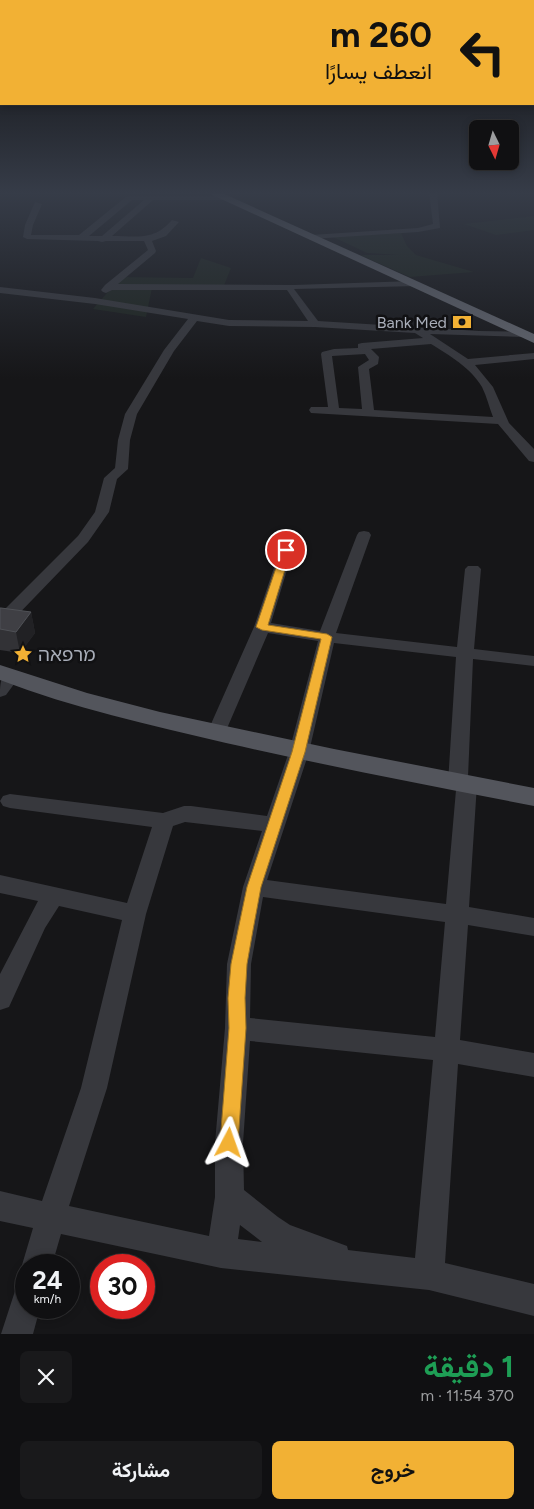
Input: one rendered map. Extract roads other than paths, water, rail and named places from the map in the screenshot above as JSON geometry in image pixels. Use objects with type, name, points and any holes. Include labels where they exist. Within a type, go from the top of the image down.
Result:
[{"type":"highway","points":[[350,254],[530,337]]},
{"type":"main road","points":[[4,680],[124,711],[299,752],[534,797]]},
{"type":"street","points":[[95,302],[108,287],[147,254]]},
{"type":"street","points":[[108,287],[269,287],[295,291],[322,287],[414,284]]},
{"type":"street","points":[[0,290],[242,324],[315,324],[417,330],[435,336],[530,337]]},
{"type":"street","points":[[295,291],[315,324]]},
{"type":"street","points":[[0,623],[73,551],[96,522],[108,495],[110,480],[121,470],[124,440],[131,414],[169,350],[194,318]]},
{"type":"street","points":[[368,413],[363,366],[374,362],[374,357],[362,346],[364,344],[508,327]]},
{"type":"street","points":[[435,336],[483,380],[493,396],[501,421],[528,448],[534,458]]},
{"type":"street","points":[[334,411],[326,354],[368,351]]},
{"type":"street","points":[[464,363],[534,356]]},
{"type":"street","points":[[315,410],[501,421]]},
{"type":"street","points":[[221,1253],[230,1197],[229,1143],[238,1028],[236,998],[239,964],[254,887],[299,752],[327,637],[364,535]]},
{"type":"street","points":[[216,733],[262,627],[286,550]]},
{"type":"street","points":[[430,1275],[448,1050],[462,783],[465,652],[473,569]]},
{"type":"street","points":[[262,627],[327,637],[534,661]]},
{"type":"street","points":[[10,801],[164,821],[184,814],[191,814],[274,825]]},
{"type":"street","points":[[40,1254],[94,1088],[136,914],[164,821]]},
{"type":"street","points":[[0,884],[136,914]]},
{"type":"street","points":[[254,887],[456,914],[534,927]]},
{"type":"street","points":[[1,996],[36,924],[52,896]]},
{"type":"street","points":[[238,1028],[448,1050],[534,1065]]},
{"type":"street","points":[[230,1197],[267,1228],[282,1237],[358,1266]]},
{"type":"street","points":[[0,1206],[50,1219],[221,1253],[430,1275],[534,1300]]},
{"type":"street","points":[[17,1334],[21,1319]]},
{"type":"place","name":"Bank Med","points":[[462,322]]},
{"type":"place","name":"מרפאה","points":[[23,654]]}]
